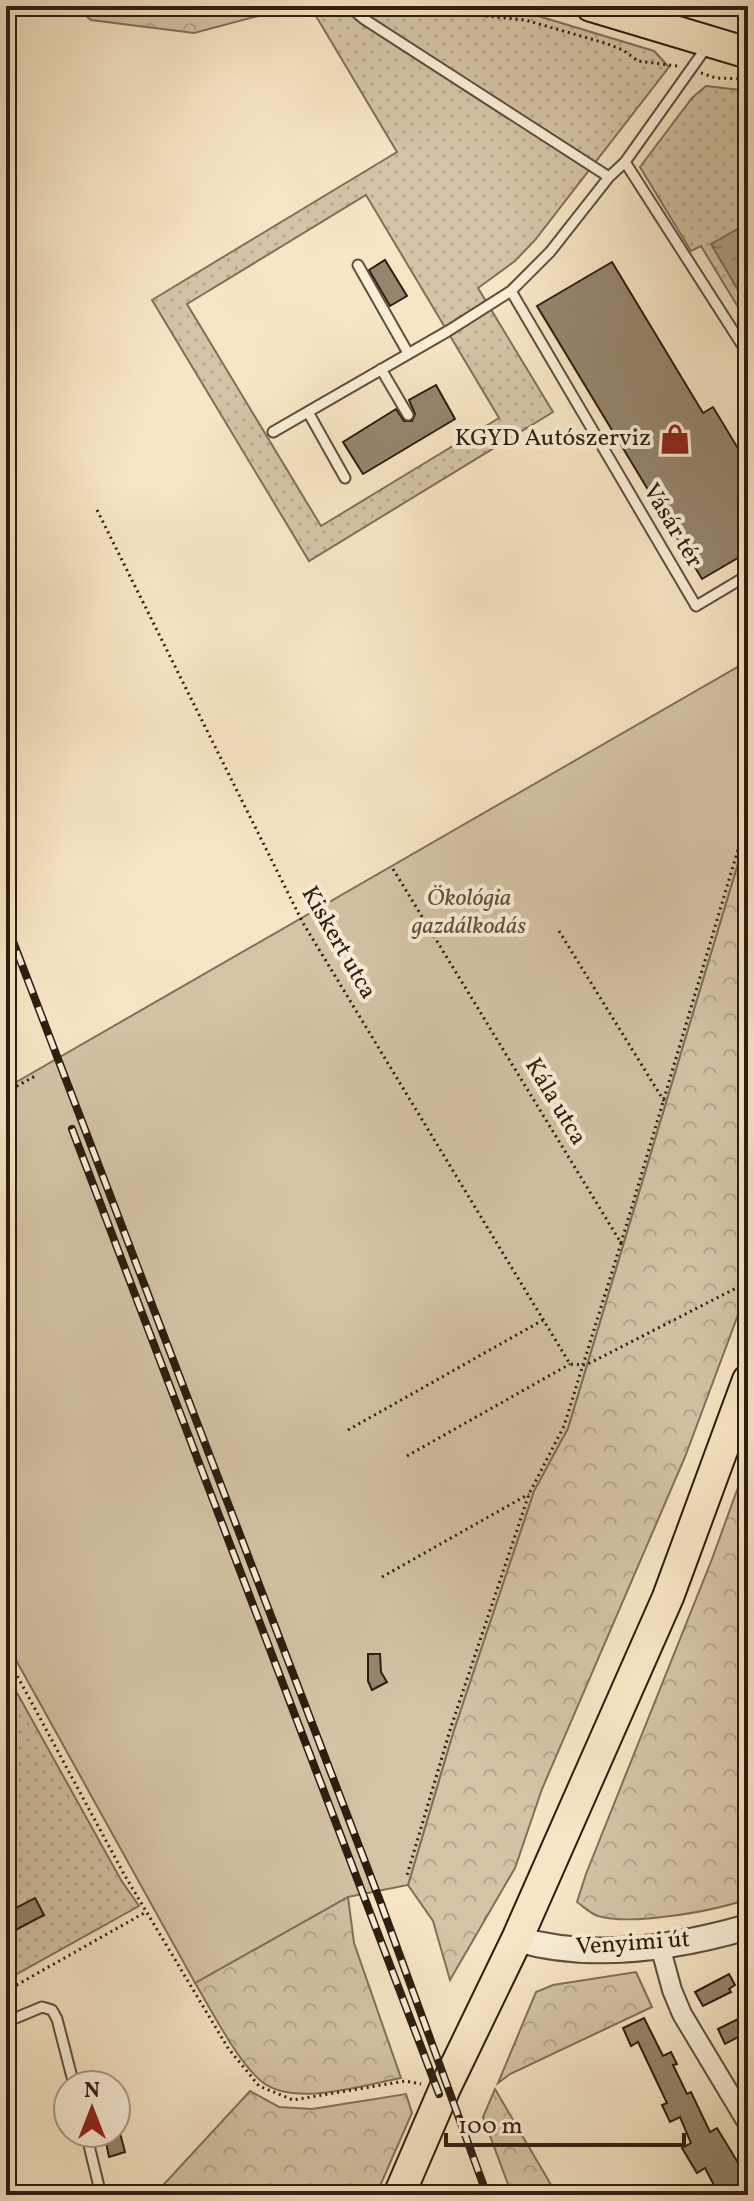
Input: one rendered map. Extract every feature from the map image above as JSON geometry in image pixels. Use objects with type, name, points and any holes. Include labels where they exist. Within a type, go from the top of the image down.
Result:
[{"type":"main road","points":[[591,6],[748,53]]},
{"type":"main road","points":[[399,2195],[445,2088],[517,1939],[668,1597],[748,1380]]},
{"type":"street","name":"Venyimi út","points":[[517,1939],[561,1949],[660,1946],[708,1939],[748,1927]]},
{"type":"street","points":[[660,1946],[682,2014],[748,2124]]},
{"type":"lane","points":[[349,6],[364,19],[609,177]]},
{"type":"lane","points":[[273,432],[511,291],[550,252],[609,177],[625,162],[710,42]]},
{"type":"lane","points":[[625,162],[748,354]]},
{"type":"lane","points":[[358,265],[408,353]]},
{"type":"lane","name":"Vásár tér","points":[[511,291],[696,606],[748,575]]},
{"type":"lane","points":[[381,369],[408,415]]},
{"type":"lane","points":[[308,412],[345,478]]},
{"type":"lane","points":[[6,2022],[42,2007],[52,2010],[70,2069]]},
{"type":"lane","points":[[90,2149],[101,2195]]},
{"type":"path","points":[[464,6],[496,19],[525,20],[605,43],[623,50],[638,61],[675,65],[716,78],[748,79]]},
{"type":"path","name":"Kiskert utca","points":[[97,510],[303,923],[570,1364]]},
{"type":"path","points":[[407,1875],[451,1727],[529,1494],[564,1426],[584,1365],[748,816]]},
{"type":"path","name":"Kála utca","points":[[393,869],[621,1243]]},
{"type":"path","points":[[559,931],[664,1101]]},
{"type":"path","points":[[6,1092],[37,1075]]},
{"type":"path","points":[[407,1456],[570,1364],[584,1365],[748,1282]]},
{"type":"path","points":[[348,1430],[543,1320]]},
{"type":"path","points":[[382,1577],[529,1494]]},
{"type":"path","points":[[6,1655],[125,1876],[228,2048],[259,2086],[293,2100],[405,2081],[445,2088]]},
{"type":"path","points":[[6,1991],[147,1912]]},
{"type":"green space","points":[[74,6],[296,6],[194,33],[91,20]]},
{"type":"green space","points":[[310,6],[505,6],[654,51],[669,67],[535,240],[515,261],[478,288],[553,412],[309,561],[152,300],[397,152]],"holes":[[[366,195],[499,418],[321,526],[187,304]]]},
{"type":"green space","points":[[706,86],[748,91],[748,315],[744,317],[701,246],[691,251],[640,167],[692,98]]},
{"type":"green space","name":"Ökológia gazdálkodás","points":[[748,661],[748,830],[568,1428],[534,1491],[453,1733],[408,1885],[348,1897],[195,1983],[6,1642],[6,1088]]},
{"type":"green space","points":[[748,830],[748,1288],[685,1457],[542,1789],[515,1868],[450,1980],[433,1921],[408,1885],[453,1733],[534,1491],[568,1428]]},
{"type":"green space","points":[[748,1460],[748,1899],[673,1916],[613,1919],[598,1916],[577,1902],[586,1874],[712,1559]]},
{"type":"green space","points":[[6,1673],[121,1880],[139,1906],[6,1980]]},
{"type":"green space","points":[[348,1897],[354,1943],[401,2078],[310,2094],[275,2089],[261,2081],[243,2061],[195,1983]]},
{"type":"green space","points":[[636,1972],[652,2007],[510,2074],[498,2083],[536,1992],[553,1985]]},
{"type":"green space","points":[[495,2089],[557,2195],[512,2195],[483,2117]]},
{"type":"green space","points":[[250,2091],[279,2107],[312,2109],[406,2094],[412,2113],[376,2195],[154,2195]]},
{"type":"water","points":[[741,227],[748,238],[748,294],[742,297],[711,244]]},
{"type":"building","points":[[385,260],[407,296],[390,306],[369,270]]},
{"type":"building","name":"KGYD Autószerviz","points":[[612,262],[703,413],[713,407],[748,465],[748,552],[702,579],[537,306]]},
{"type":"building","points":[[436,385],[455,419],[363,474],[343,442],[396,409],[404,421],[412,421],[415,414],[409,400]]},
{"type":"building","points":[[368,1654],[380,1654],[381,1672],[387,1682],[372,1690],[368,1681]]},
{"type":"building","points":[[35,1898],[44,1915],[6,1935],[6,1913]]},
{"type":"building","points":[[729,1974],[735,1985],[729,1989],[731,1992],[703,2006],[695,1992]]},
{"type":"building","points":[[748,2014],[748,2032],[725,2044],[718,2029]]},
{"type":"building","points":[[644,2018],[663,2056],[671,2052],[677,2064],[673,2065],[687,2094],[691,2092],[710,2132],[717,2128],[740,2166],[748,2181],[748,2195],[719,2195],[705,2168],[697,2173],[682,2148],[691,2143],[680,2117],[670,2122],[662,2105],[667,2103],[638,2042],[631,2046],[623,2028]]},
{"type":"building","points":[[107,2149],[124,2149],[125,2152],[109,2157]]},
{"type":"railway","points":[[6,923],[380,1901],[487,2195]]},
{"type":"railway","points":[[72,1129],[439,2094]]},
{"type":"place","name":"KGYD Autószerviz","points":[[675,439]]}]
